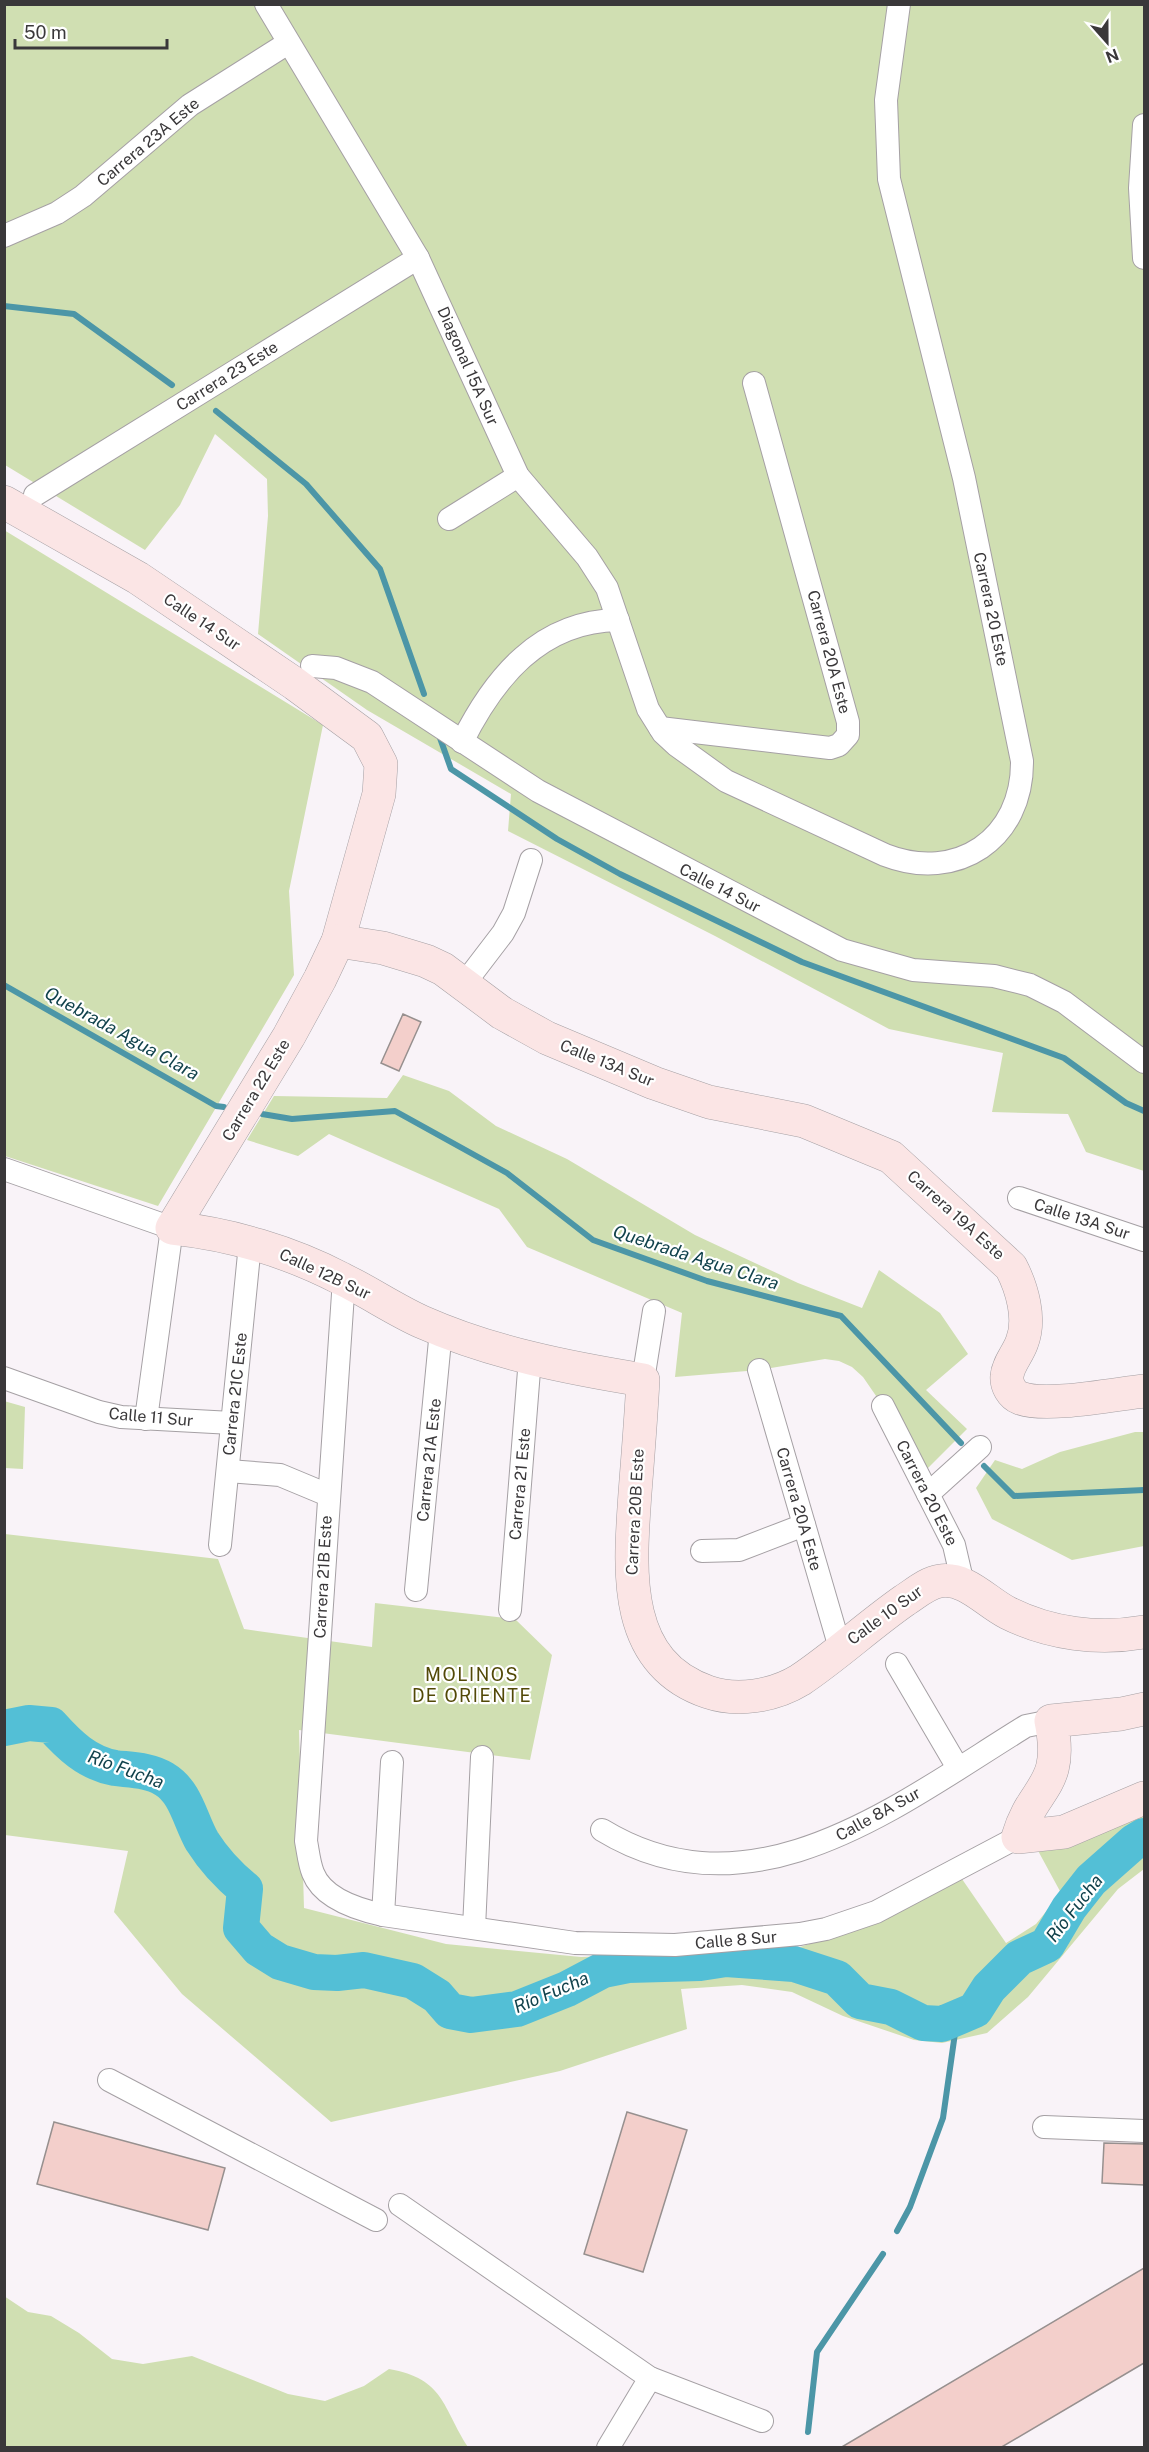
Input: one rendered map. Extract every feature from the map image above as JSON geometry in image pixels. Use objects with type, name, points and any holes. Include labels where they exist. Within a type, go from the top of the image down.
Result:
[{"type":"street","name":"Diagonal 15A Sur","points":[[266,4],[418,258],[518,476],[587,557],[607,588],[648,709],[660,728]]},
{"type":"street","name":"Carrera 20 Este","points":[[660,728],[684,751],[726,781],[885,855],[913,864],[941,864],[969,855],[992,839],[1010,817],[1016,804],[1023,776],[1020,747],[964,478],[889,179],[886,100],[899,4]]},
{"type":"street","name":"Carrera 23A Este","points":[[4,236],[57,213],[83,196],[190,105],[288,43]]},
{"type":"street","points":[[1144,125],[1140,188],[1144,258]]},
{"type":"street","name":"Carrera 23 Este","points":[[20,498],[418,258]]},
{"type":"street","name":"Carrera 20A Este","points":[[660,728],[830,748],[839,745],[848,735],[848,722],[754,383]]},
{"type":"street","points":[[449,519],[518,476]]},
{"type":"street","name":"Calle 14 Sur","points":[[20,498],[296,684],[367,736],[381,764]]},
{"type":"street","points":[[462,742],[486,698],[512,666],[528,653],[564,632],[583,625],[618,620]]},
{"type":"street","name":"Calle 14 Sur","points":[[312,666],[336,668],[364,678],[538,791],[604,828],[842,950],[913,970],[994,976],[1030,985],[1064,1002],[1144,1062]]},
{"type":"street","name":"Carrera 22 Este","points":[[147,1419],[172,1228],[289,1036],[320,980],[338,941],[379,794],[381,764]]},
{"type":"street","points":[[464,984],[503,933],[514,913],[531,860]]},
{"type":"street","name":"Calle 13A Sur","points":[[338,941],[405,954],[443,969],[517,1022],[570,1049],[709,1102],[804,1122],[891,1156]]},
{"type":"street","name":"Carrera 19A Este","points":[[891,1156],[1011,1266],[1022,1294],[1025,1324],[1023,1340],[1011,1364],[1008,1383],[1016,1395],[1032,1401],[1144,1391]]},
{"type":"street","name":"Calle 12B Sur","points":[[4,1168],[172,1228],[250,1244],[299,1259],[344,1279],[401,1312],[441,1330],[530,1358],[575,1369],[644,1380]]},
{"type":"street","name":"Calle 13A Sur","points":[[1019,1198],[1144,1240]]},
{"type":"street","name":"Carrera 21C Este","points":[[220,1545],[250,1244]]},
{"type":"street","name":"Carrera 21B Este","points":[[313,1875],[306,1840],[344,1279]]},
{"type":"street","points":[[644,1380],[654,1311]]},
{"type":"street","name":"Carrera 21A Este","points":[[416,1590],[441,1330]]},
{"type":"street","name":"Carrera 21 Este","points":[[510,1610],[530,1358]]},
{"type":"street","name":"Carrera 20A Este","points":[[759,1370],[840,1648]]},
{"type":"street","name":"Calle 11 Sur","points":[[4,1378],[99,1413],[147,1419],[232,1423]]},
{"type":"street","name":"Carrera 20B Este","points":[[644,1380],[630,1576],[642,1629],[654,1650],[670,1669]]},
{"type":"street","name":"Carrera 20 Este","points":[[883,1406],[954,1545],[963,1584]]},
{"type":"street","points":[[928,1494],[980,1447]]},
{"type":"street","points":[[228,1471],[280,1475],[328,1495]]},
{"type":"street","points":[[702,1551],[739,1550],[804,1525]]},
{"type":"street","name":"Calle 10 Sur","points":[[670,1669],[697,1688],[727,1696],[757,1695],[786,1687],[928,1585],[950,1580],[963,1584]]},
{"type":"street","points":[[963,1584],[1001,1610],[1046,1627],[1088,1636],[1144,1632]]},
{"type":"street","points":[[897,1664],[958,1768]]},
{"type":"street","name":"Calle 8A Sur","points":[[602,1830],[634,1848],[669,1859],[713,1863],[794,1853],[845,1835],[1026,1726],[1144,1709]]},
{"type":"street","points":[[1018,1837],[1026,1817],[1047,1786],[1054,1766],[1055,1742],[1051,1721]]},
{"type":"street","points":[[474,1928],[482,1757]]},
{"type":"street","points":[[383,1915],[392,1762]]},
{"type":"street","name":"Calle 8 Sur","points":[[313,1875],[331,1893],[358,1910],[383,1915],[575,1943],[625,1945],[724,1942],[800,1934],[852,1922],[876,1912],[1018,1837],[1055,1834],[1144,1798]]},
{"type":"street","points":[[109,2080],[376,2220]]},
{"type":"street","points":[[1044,2127],[1144,2132]]},
{"type":"street","points":[[400,2205],[650,2378],[762,2421]]},
{"type":"street","points":[[608,2448],[650,2378]]},
{"type":"green space","points":[[4,5],[1144,5],[1144,1171],[1086,1152],[1068,1114],[992,1112],[1003,1053],[889,1029],[715,936],[508,831],[511,794],[367,710],[258,634],[268,516],[267,479],[215,434],[180,505],[145,550],[5,465]]},
{"type":"green space","points":[[4,530],[323,725],[289,891],[294,975],[158,1206],[5,1156]]},
{"type":"green space","points":[[403,1075],[449,1091],[496,1126],[567,1159],[695,1235],[798,1283],[862,1308],[879,1270],[940,1313],[968,1354],[926,1390],[967,1429],[919,1477],[883,1406],[863,1377],[852,1367],[839,1361],[825,1359],[759,1370],[675,1377],[682,1313],[527,1247],[499,1209],[329,1134],[298,1156],[247,1140],[274,1096],[387,1098]]},
{"type":"green space","points":[[4,1401],[25,1407],[23,1469],[5,1468]]},
{"type":"green space","points":[[1135,1432],[1144,1432],[1144,1546],[1072,1560],[992,1519],[976,1488],[995,1460],[1022,1469],[1060,1452]]},
{"type":"green space","points":[[5,1534],[218,1559],[244,1629],[372,1647],[375,1603],[515,1619],[552,1655],[530,1760],[299,1730],[304,1908],[446,1944],[581,1957],[797,1948],[886,1919],[962,1879],[1006,1943],[1036,1924],[1061,1893],[1036,1847],[1144,1811],[1144,1869],[1118,1889],[1028,1997],[987,2033],[942,2043],[914,2040],[843,2016],[792,1992],[742,1985],[681,1989],[687,2029],[560,2071],[331,2122],[182,1994],[114,1912],[128,1851],[5,1835]]},
{"type":"green space","points":[[4,2296],[28,2312],[51,2316],[79,2333],[112,2359],[143,2364],[192,2356],[288,2394],[325,2401],[364,2386],[389,2369],[407,2374],[421,2380],[440,2397],[468,2447],[5,2447]]},
{"type":"building","points":[[403,1014],[421,1022],[399,1071],[381,1063]]},
{"type":"building","points":[[627,2112],[687,2130],[643,2272],[584,2254]]},
{"type":"building","points":[[54,2122],[225,2168],[208,2230],[37,2184]]},
{"type":"building","points":[[1104,2143],[1144,2144],[1144,2185],[1102,2183]]},
{"type":"building","points":[[1144,2268],[1144,2363],[1000,2448],[840,2448]]},
{"type":"waterway","points":[[4,306],[74,314],[172,385]]},
{"type":"waterway","points":[[216,411],[306,484],[380,569],[424,694]]},
{"type":"waterway","points":[[440,738],[451,769],[557,839],[620,874],[802,962],[1064,1058],[1126,1103],[1144,1111]]},
{"type":"waterway","name":"Quebrada Agua Clara","points":[[4,985],[216,1106],[224,1107]]},
{"type":"waterway","name":"Quebrada Agua Clara","points":[[262,1114],[292,1119],[395,1111],[507,1173],[593,1240],[707,1281],[841,1316],[961,1443]]},
{"type":"waterway","name":"Quebrada Agua Clara","points":[[984,1466],[1014,1496],[1144,1490]]},
{"type":"waterway","name":"Río Fucha","points":[[4,1728],[29,1723],[51,1725],[72,1746],[96,1762],[105,1766],[153,1774],[164,1779],[178,1791],[183,1799],[207,1848],[222,1867],[245,1889],[241,1928],[259,1949],[280,1962],[314,1972],[337,1973],[364,1970],[413,1981],[437,1996],[450,2011],[471,2015],[517,2009],[567,1989],[603,1970],[628,1965],[700,1963],[726,1959],[794,1964],[837,1978],[860,2001],[891,2007],[923,2023],[942,2024],[975,2010],[989,1988],[1019,1958],[1047,1945],[1069,1908],[1091,1880],[1144,1836]]},
{"type":"waterway","points":[[897,2231],[910,2207],[943,2118],[957,2019]]},
{"type":"waterway","points":[[808,2432],[817,2352],[883,2254]]},
{"type":"district","name":"MOLINOS DE ORIENTE","points":[[472,1684]]}]
